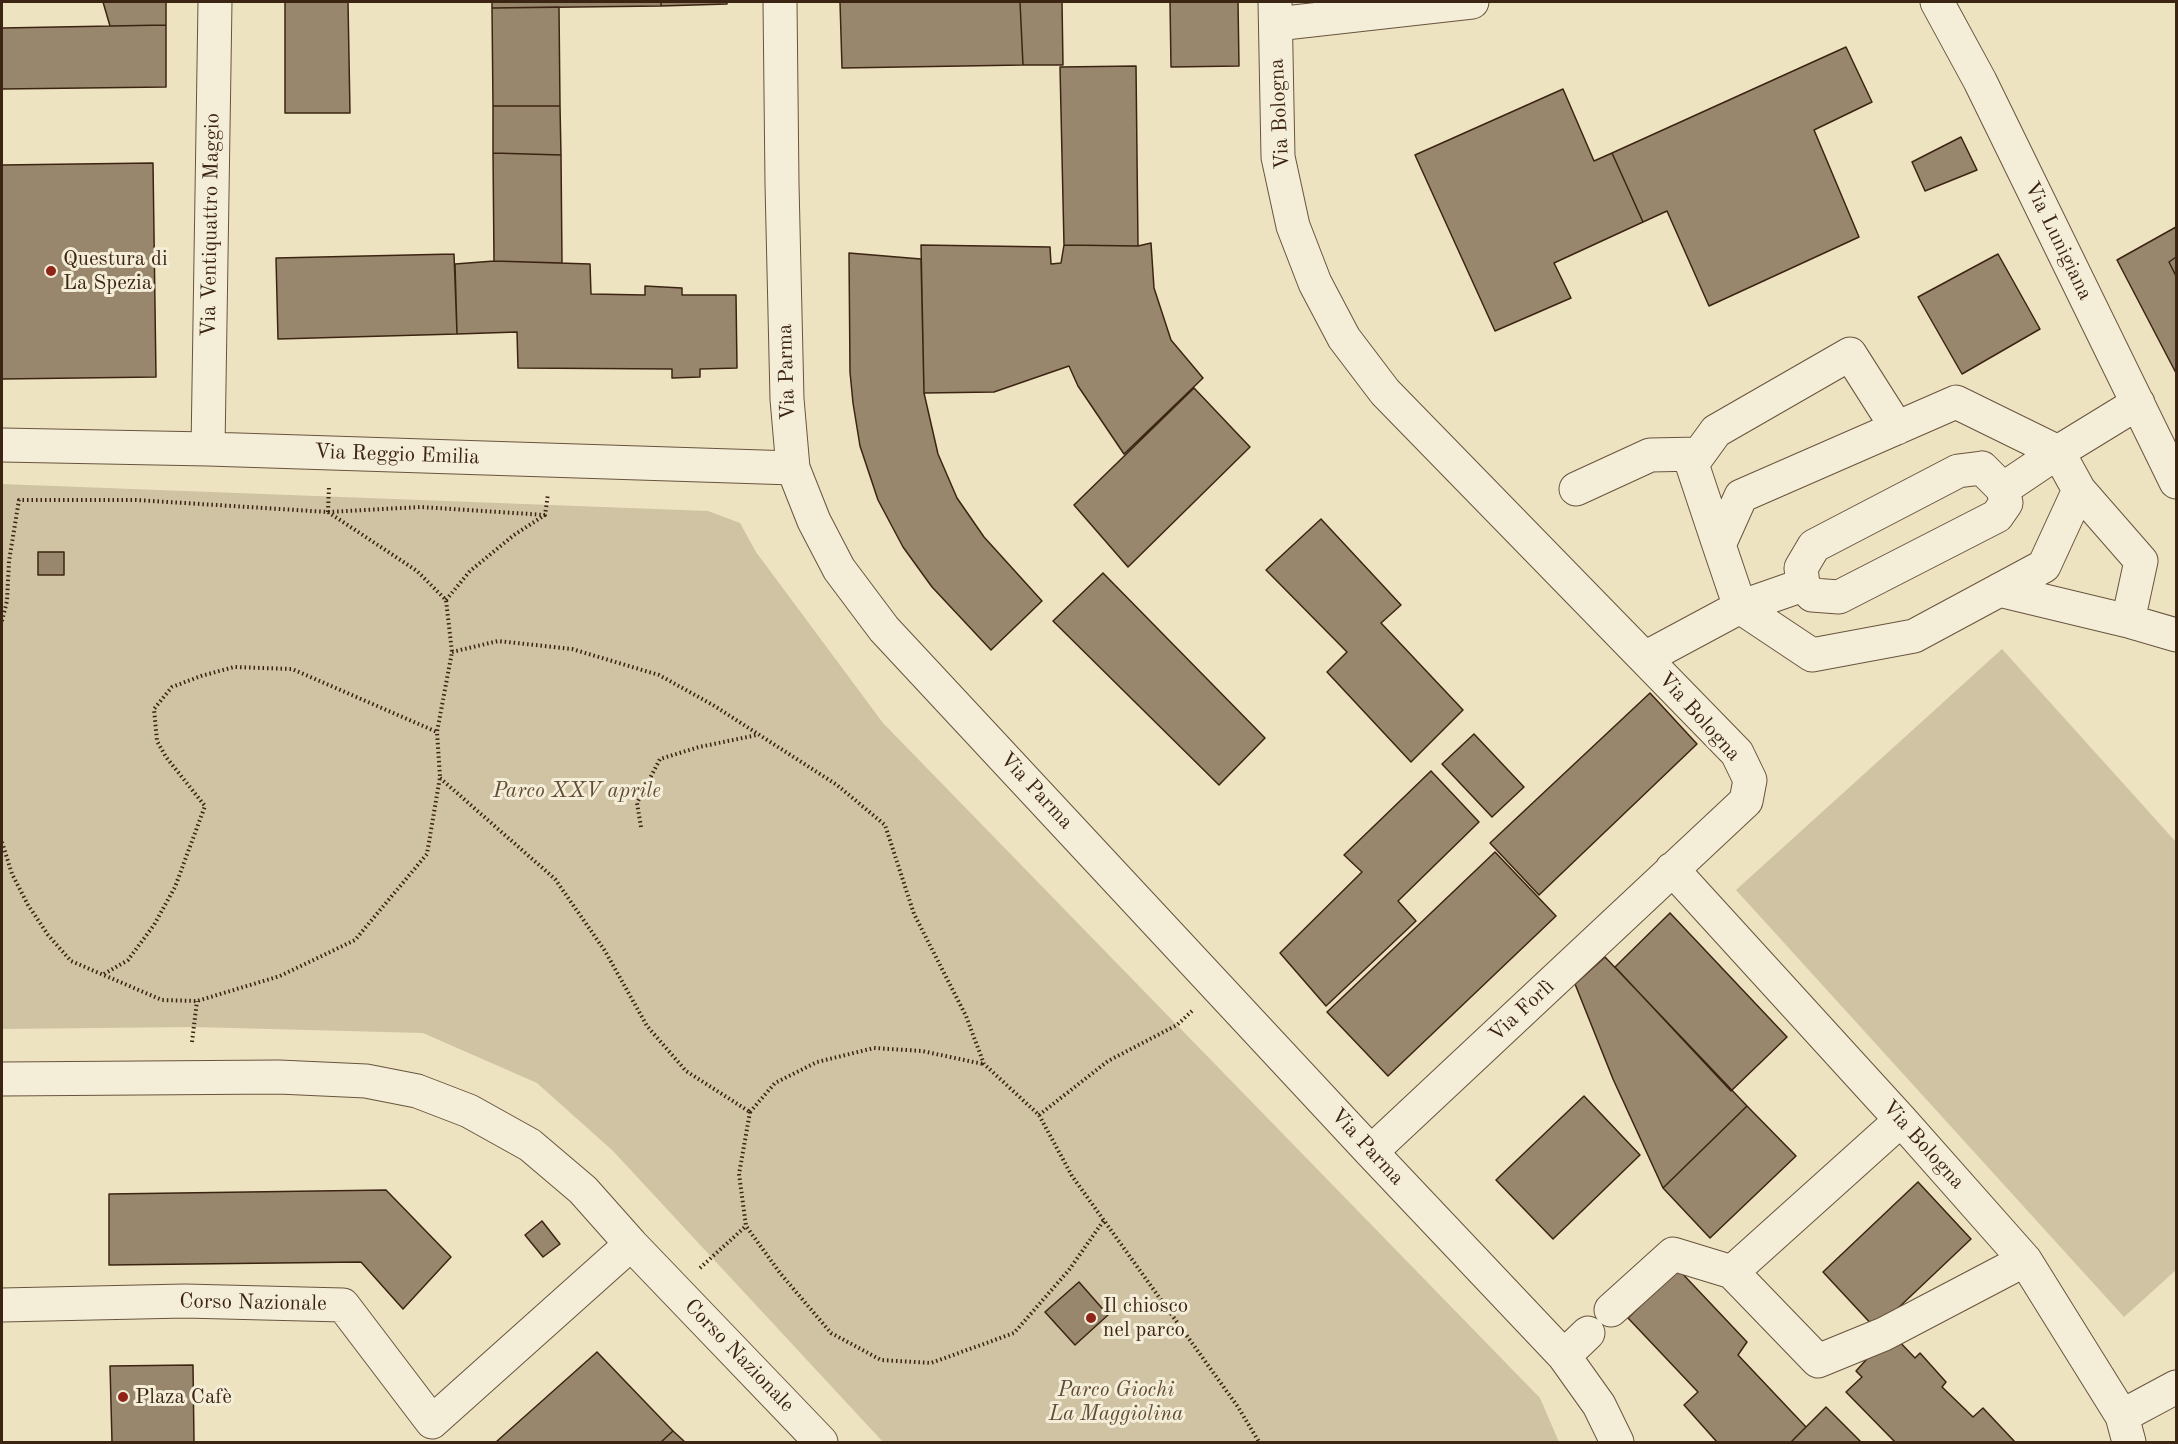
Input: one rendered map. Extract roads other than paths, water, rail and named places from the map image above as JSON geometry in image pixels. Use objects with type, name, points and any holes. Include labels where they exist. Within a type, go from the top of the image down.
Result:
[{"type":"street","name":"Via Ventiquattro Maggio","points":[[208,449],[214,2]]},
{"type":"street","name":"Via Parma","points":[[780,2],[787,399],[793,468],[814,520],[839,569],[884,629],[1564,1356],[1599,1405],[1617,1443]]},
{"type":"street","points":[[1275,10],[1472,2]]},
{"type":"street","name":"Via Lunigiana","points":[[1937,2],[1980,81],[2176,482]]},
{"type":"street","name":"Via Bologna","points":[[1275,10],[1278,157],[1293,226],[1315,283],[1344,338],[1385,392],[1737,753],[1750,780],[1746,801],[1672,869],[2025,1260],[2125,1429]]},
{"type":"street","points":[[1897,428],[1850,354],[1716,431],[1692,464],[1740,607],[1812,655],[1914,636],[2044,566],[2079,490]]},
{"type":"street","points":[[1719,545],[1741,496],[1956,402],[2058,452],[2079,490],[2141,561],[2128,621]]},
{"type":"street","points":[[2002,489],[2138,403]]},
{"type":"street","name":"Via Reggio Emilia","points":[[2,445],[208,449],[793,468]]},
{"type":"street","points":[[1576,489],[1650,455],[1700,454]]},
{"type":"street","points":[[1982,468],[2002,489],[2006,503],[1997,516],[1839,597],[1812,595],[1803,585],[1801,568],[1814,546],[1958,471],[1982,468]]},
{"type":"street","points":[[1645,658],[1740,607],[1803,585]]},
{"type":"street","points":[[1999,590],[2176,635]]},
{"type":"street","name":"Via Forlì","points":[[1371,1152],[1672,869]]},
{"type":"street","name":"Corso Nazionale","points":[[4,1082],[189,1077],[279,1077],[366,1081],[417,1091],[469,1111],[530,1145],[583,1190],[631,1244],[821,1443]]},
{"type":"street","points":[[1732,1272],[1901,1120]]},
{"type":"street","name":"Corso Nazionale","points":[[2,1305],[185,1301],[343,1305],[433,1432],[631,1244]]},
{"type":"street","points":[[1611,1310],[1673,1254],[1732,1272],[1818,1360],[1884,1334],[2025,1260]]},
{"type":"street","points":[[1564,1356],[1588,1333]]},
{"type":"street","points":[[2125,1429],[2176,1387]]},
{"type":"place","name":"Questura di La Spezia","points":[[51,271]]},
{"type":"place","name":"Il chiosco nel parco","points":[[1091,1318]]},
{"type":"place","name":"Plaza Cafè","points":[[123,1397]]},
{"type":"park label","name":"Parco XXV aprile","points":[[577,791]]},
{"type":"park label","name":"Parco Giochi La Maggiolina","points":[[1116,1402]]}]
